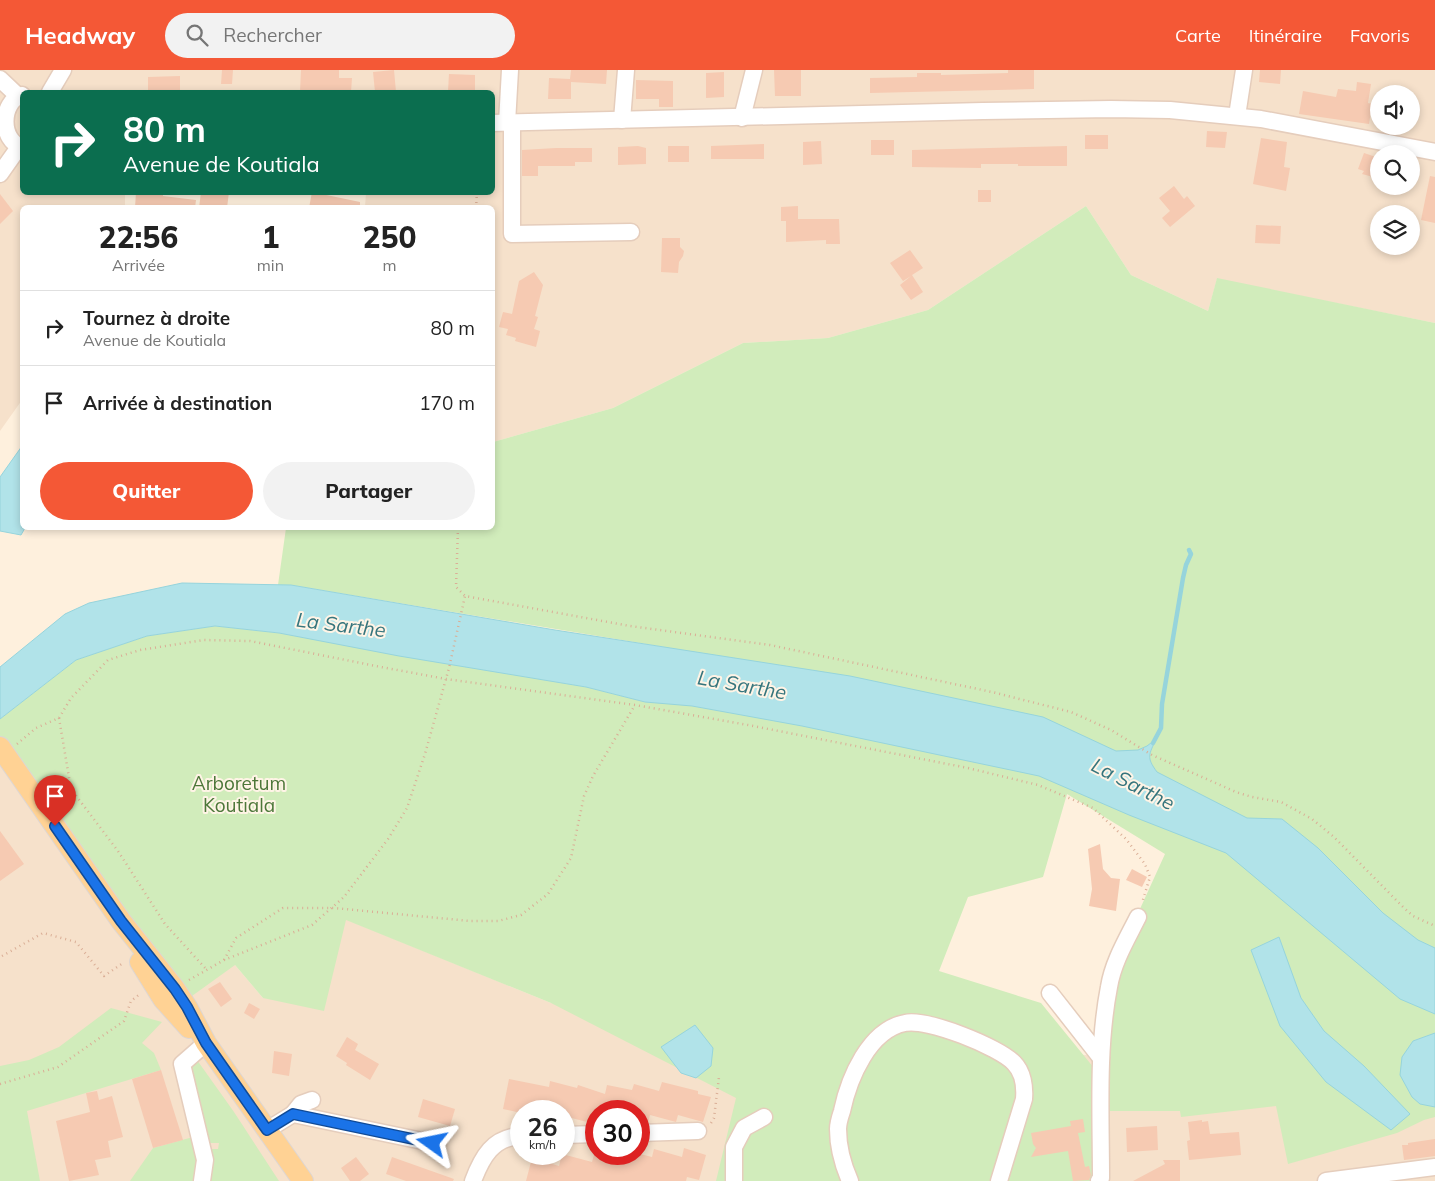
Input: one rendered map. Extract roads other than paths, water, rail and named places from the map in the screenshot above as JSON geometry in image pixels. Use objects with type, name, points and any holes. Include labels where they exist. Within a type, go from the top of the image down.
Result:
[{"type":"main road","points":[[0,747],[121,921],[175,989],[206,1043],[303,1181]]},
{"type":"main road","points":[[121,921],[136,953],[163,999],[183,1022],[206,1043]]},
{"type":"street","points":[[51,90],[63,70]]},
{"type":"street","points":[[510,70],[504,123],[512,234],[631,232]]},
{"type":"street","points":[[622,120],[626,70]]},
{"type":"street","points":[[742,118],[754,70]]},
{"type":"street","points":[[1237,116],[1244,70]]},
{"type":"street","points":[[0,79],[20,95],[11,100],[5,107],[1,124],[7,138],[20,146]]},
{"type":"street","points":[[504,123],[1111,109],[1170,110],[1237,116],[1297,125],[1435,152]]},
{"type":"street","points":[[0,174],[20,148]]},
{"type":"street","points":[[1099,1181],[1101,1178],[1101,1058],[1109,986],[1118,957],[1138,917]]},
{"type":"street","points":[[1050,993],[1101,1058]]},
{"type":"street","points":[[850,1181],[842,1164],[838,1128],[845,1094],[862,1056],[868,1049],[881,1034],[907,1022],[930,1025],[984,1044],[1015,1063],[1025,1086],[1024,1099],[999,1181]]},
{"type":"street","points":[[202,1181],[205,1160],[182,1064],[206,1043]]},
{"type":"street","points":[[267,1130],[293,1114],[301,1104],[312,1100]]},
{"type":"street","points":[[293,1114],[432,1143]]},
{"type":"street","points":[[734,1181],[734,1147],[744,1128],[764,1117]]},
{"type":"street","points":[[650,1133],[698,1131]]},
{"type":"street","points":[[472,1181],[480,1164],[493,1145],[510,1138]]},
{"type":"street","points":[[1326,1181],[1435,1167]]},
{"type":"water","points":[[20,449],[20,530],[24,530],[21,535],[0,531],[0,477]]},
{"type":"water","name":"La Sarthe","points":[[182,583],[291,585],[555,630],[850,676],[1043,717],[1116,751],[1138,750],[1156,739],[1150,759],[1157,772],[1247,818],[1282,819],[1318,848],[1383,913],[1418,940],[1435,948],[1435,1014],[1400,999],[1226,853],[1129,815],[1039,776],[802,726],[692,706],[645,702],[586,687],[399,656],[279,633],[215,626],[147,636],[76,660],[0,719],[0,667],[65,614],[89,603]]},
{"type":"water","points":[[1279,937],[1301,998],[1324,1031],[1364,1066],[1410,1114],[1391,1130],[1326,1082],[1280,1026],[1251,950]]},
{"type":"water","points":[[695,1025],[713,1048],[711,1066],[696,1078],[681,1073],[661,1047]]},
{"type":"water","points":[[1435,1033],[1435,1107],[1420,1104],[1412,1097],[1400,1075],[1402,1057],[1413,1041]]},
{"type":"waterway","points":[[1153,743],[1161,728],[1162,704],[1183,578],[1191,554],[1189,550]]},
{"type":"park label","name":"Arboretum Koutiala","points":[[239,794]]}]
